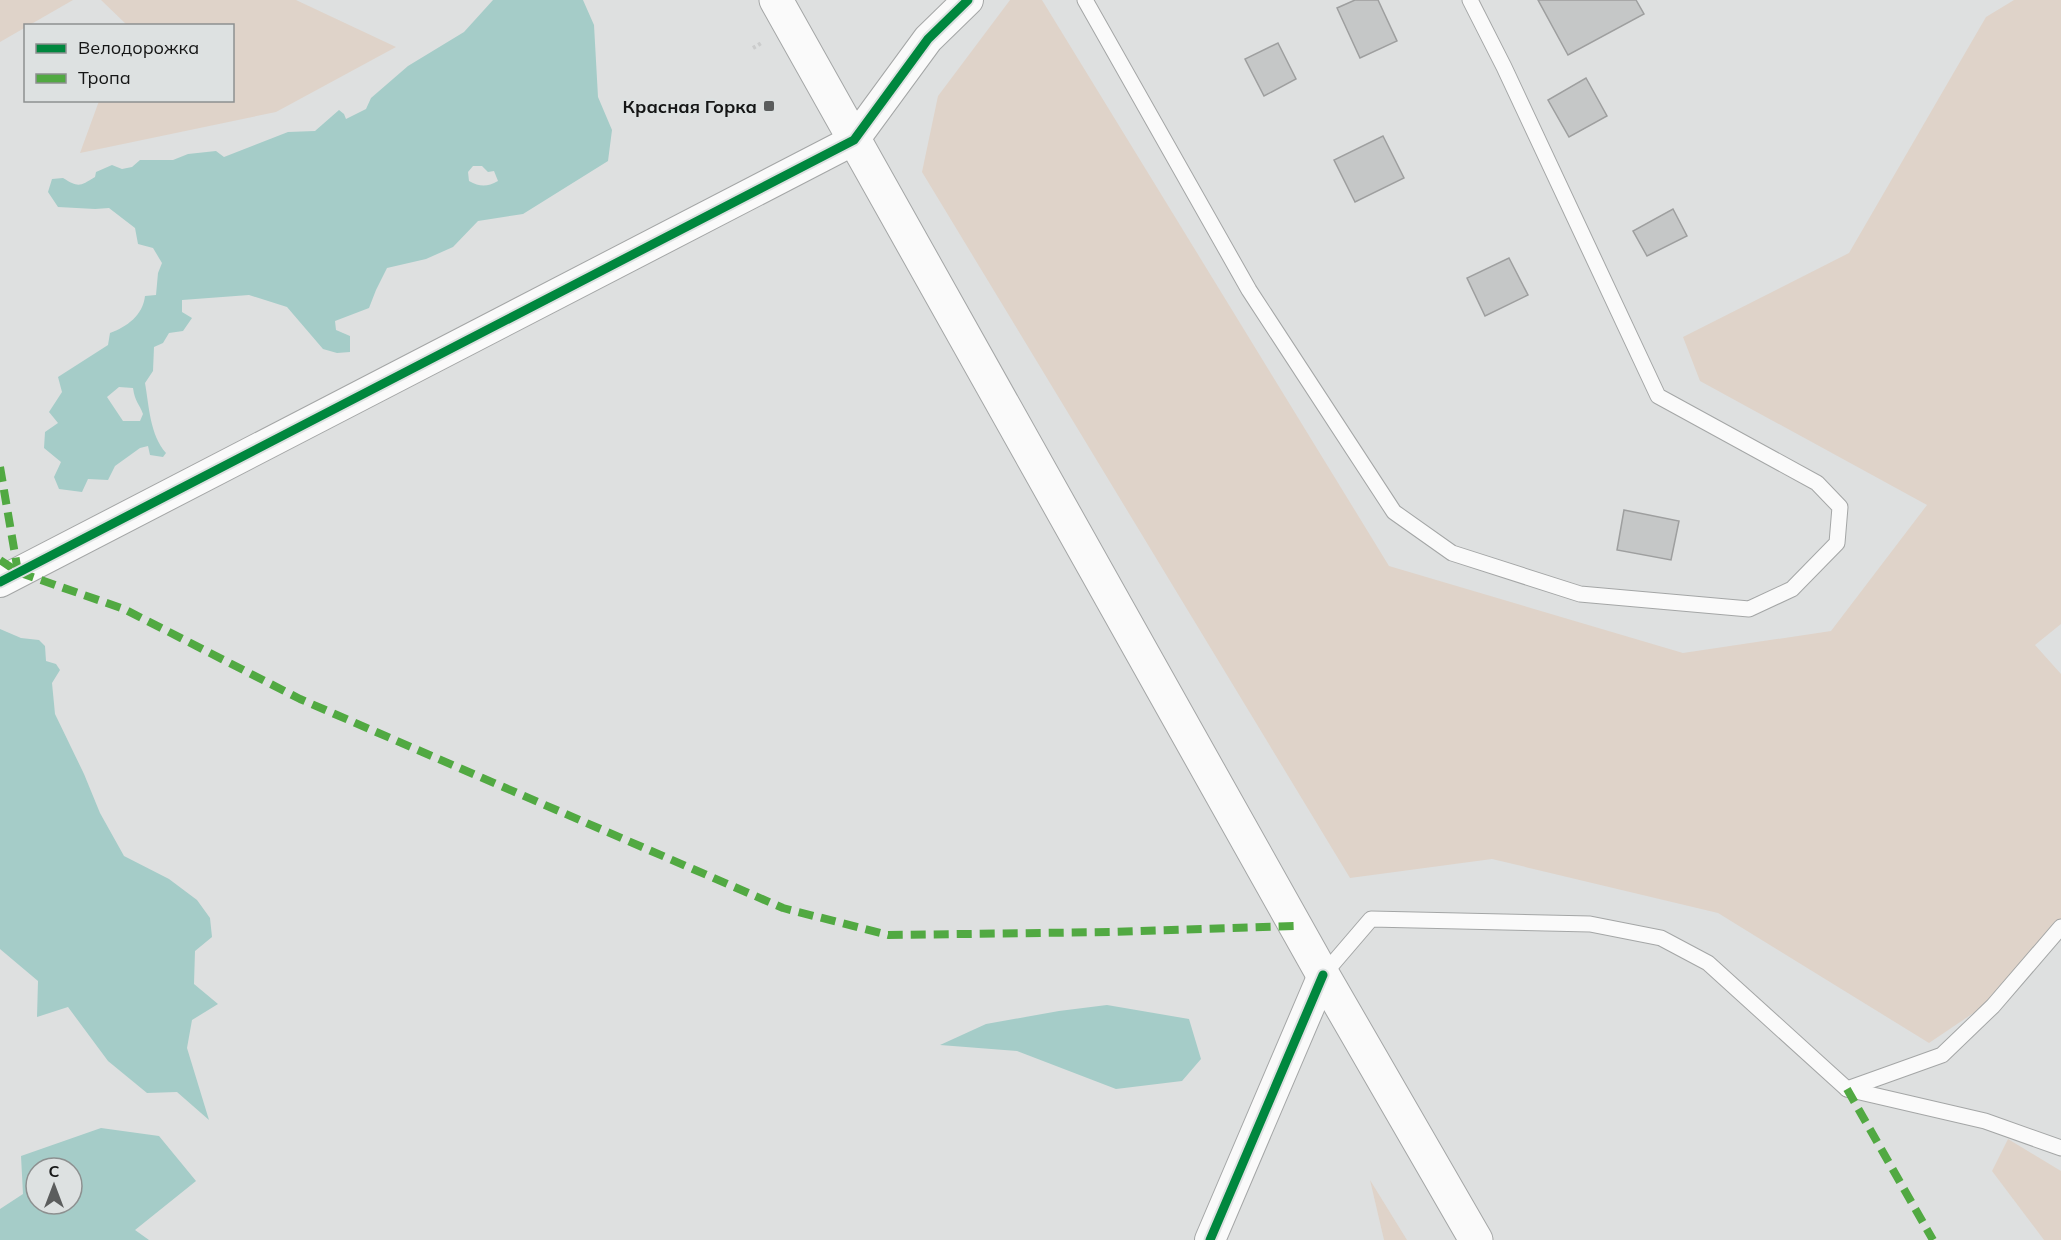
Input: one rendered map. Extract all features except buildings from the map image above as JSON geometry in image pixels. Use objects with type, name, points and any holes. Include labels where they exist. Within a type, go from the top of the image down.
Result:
[{"type":"main road","points":[[776,0],[1323,975],[1476,1240]]},
{"type":"street","points":[[0,582],[854,140],[928,39],[968,0]]},
{"type":"street","points":[[1210,1240],[1323,975]]},
{"type":"lane","points":[[1085,0],[1249,290],[1394,512],[1452,553],[1580,594],[1749,609],[1792,589],[1837,543],[1840,507],[1817,483],[1658,396],[1504,67],[1470,0]]},
{"type":"lane","points":[[1323,975],[1371,919],[1590,924],[1661,938],[1708,963],[1847,1089],[1985,1120],[2061,1148]]},
{"type":"lane","points":[[1847,1089],[1942,1055],[1993,1006],[2061,927]]},
{"type":"shaded area","points":[[0,0],[73,0],[31,24],[24,24],[24,28],[0,42]]},
{"type":"shaded area","points":[[101,0],[296,0],[396,47],[276,112],[80,153],[99,102],[234,102],[234,24],[126,24]]},
{"type":"shaded area","points":[[1010,0],[1042,0],[1389,566],[1683,653],[1831,631],[1927,505],[1700,381],[1683,337],[1849,253],[1986,17],[2014,0],[2061,0],[2061,624],[2035,645],[2061,674],[2061,919],[2015,985],[1929,1043],[1718,913],[1492,859],[1350,878],[922,172],[938,96]]},
{"type":"shaded area","points":[[2008,1139],[2061,1171],[2061,1240],[2044,1240],[1992,1171]]},
{"type":"shaded area","points":[[1370,1180],[1407,1240],[1384,1240]]},
{"type":"water","points":[[493,0],[583,0],[594,25],[598,97],[612,130],[608,161],[523,214],[478,221],[453,247],[426,259],[387,268],[369,308],[335,321],[336,330],[350,336],[350,352],[337,353],[323,349],[287,307],[249,295],[182,300],[182,312],[192,318],[183,331],[169,333],[163,343],[154,347],[153,371],[145,383],[153,429],[166,453],[163,457],[150,455],[148,446],[140,448],[115,466],[108,480],[88,479],[82,492],[59,489],[54,477],[61,462],[44,448],[45,432],[58,423],[49,412],[62,392],[58,377],[108,345],[110,333],[138,314],[145,296],[156,295],[158,273],[162,263],[153,248],[138,244],[135,228],[109,208],[58,207],[48,192],[52,179],[63,178],[79,185],[95,177],[96,172],[112,165],[122,169],[132,167],[140,160],[173,160],[188,154],[216,151],[224,157],[288,132],[315,131],[339,110],[346,119],[366,109],[371,98],[408,66],[464,32]],"holes":[[[473,166],[482,166],[488,172],[494,171],[498,181],[484,186],[469,181],[468,172]],[[119,387],[133,388],[143,414],[140,421],[123,421],[107,397]]]},
{"type":"water","points":[[0,629],[21,638],[39,640],[45,646],[46,661],[56,664],[60,670],[52,683],[55,714],[100,813],[124,856],[169,879],[197,900],[210,918],[212,937],[195,951],[194,984],[218,1004],[192,1020],[187,1048],[209,1120],[177,1092],[147,1093],[108,1061],[68,1007],[37,1017],[38,981],[0,949]]},
{"type":"water","points":[[1107,1005],[1189,1019],[1201,1059],[1182,1081],[1116,1089],[1017,1051],[940,1045],[986,1024]]},
{"type":"water","points":[[101,1128],[159,1136],[196,1181],[135,1230],[149,1240],[0,1240],[0,1209],[23,1194],[21,1156]]},
{"type":"marked path","points":[[0,467],[18,572]]},
{"type":"marked path","points":[[0,560],[18,572],[124,609],[300,699],[783,908],[888,935],[1112,932],[1296,926]]},
{"type":"marked path","points":[[1847,1089],[1933,1240]]},
{"type":"cycle path","points":[[0,582],[854,140],[928,39],[968,0]]},
{"type":"cycle path","points":[[1210,1240],[1323,975]]},
{"type":"place","name":"Красная Горка","points":[[769,106]]}]
